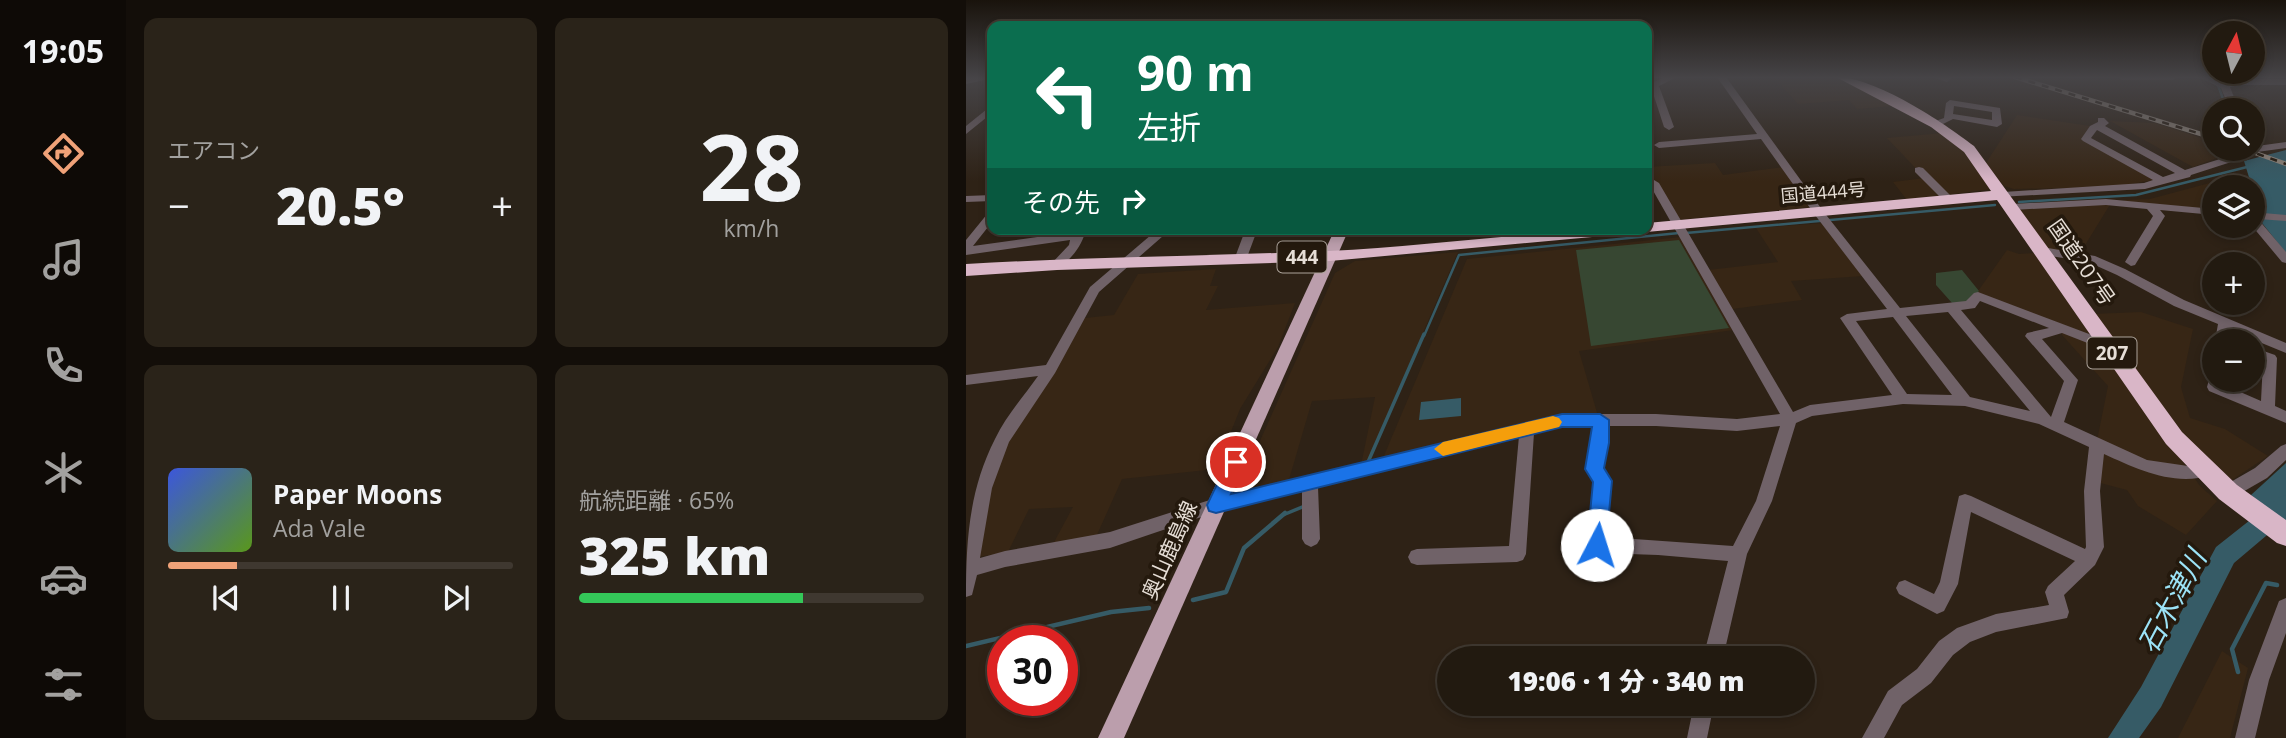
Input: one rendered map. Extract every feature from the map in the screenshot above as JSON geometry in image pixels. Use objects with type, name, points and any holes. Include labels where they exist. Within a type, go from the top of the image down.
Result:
[{"type":"highway","name":"国道207号","points":[[1910,111],[1936,124],[1969,149],[2174,438],[2232,495],[2286,535]]},
{"type":"highway","name":"国道444号","points":[[1652,228],[1682,231],[1823,218],[1950,201],[2007,201]]},
{"type":"highway","name":"444","points":[[966,270],[1057,264],[1330,256],[1542,235]]},
{"type":"main road","name":"奥山鹿島線","points":[[1111,738],[1339,235]]},
{"type":"street","points":[[1661,111],[1669,127]]},
{"type":"street","points":[[1746,111],[1823,218],[1965,401]]},
{"type":"street","points":[[1950,111],[1950,116]]},
{"type":"street","points":[[1936,124],[1950,116],[1997,124],[1997,111]]},
{"type":"street","points":[[966,131],[971,123],[987,112]]},
{"type":"street","points":[[2164,182],[2086,139],[2092,128],[2100,123],[2186,175]]},
{"type":"street","points":[[1659,145],[1764,136]]},
{"type":"street","points":[[2265,146],[2286,145]]},
{"type":"street","points":[[2007,201],[2135,188],[2186,175],[2220,161]]},
{"type":"street","points":[[1919,170],[1950,201]]},
{"type":"street","points":[[1652,183],[1790,419],[1764,501],[1738,554],[1716,646]]},
{"type":"street","points":[[2098,191],[2115,201]]},
{"type":"street","points":[[966,199],[987,198]]},
{"type":"street","points":[[2007,201],[2115,201],[2202,211]]},
{"type":"street","points":[[2131,262],[2160,216],[2151,207]]},
{"type":"street","points":[[2265,217],[2286,218]]},
{"type":"street","points":[[966,250],[987,222]]},
{"type":"street","points":[[2265,233],[2286,259]]},
{"type":"street","points":[[966,250],[1061,235]]},
{"type":"street","points":[[1057,264],[1078,235]]},
{"type":"street","points":[[966,589],[984,488],[996,451],[1050,369],[1094,290],[1158,235]]},
{"type":"street","points":[[1240,260],[1249,235]]},
{"type":"street","points":[[2042,251],[2091,259],[2179,303],[2286,348]]},
{"type":"street","points":[[1903,399],[1847,318],[1970,305],[1979,296],[2108,346]]},
{"type":"street","points":[[1951,307],[2048,423]]},
{"type":"street","points":[[2224,329],[2225,321]]},
{"type":"street","points":[[2048,423],[2071,380],[2032,336],[2057,331],[2059,327]]},
{"type":"street","points":[[2265,356],[2270,358],[2268,409]]},
{"type":"street","points":[[966,380],[1050,369]]},
{"type":"street","points":[[2226,392],[2286,417]]},
{"type":"street","points":[[968,570],[1005,559],[1110,540],[1216,505],[1562,420],[1656,419],[1737,425],[1790,419],[1810,411],[1903,399],[1965,401],[2048,423],[2097,447],[2165,471],[2205,470]]},
{"type":"street","points":[[1597,545],[1603,481],[1594,469],[1600,443],[1600,420]]},
{"type":"street","points":[[1418,557],[1517,554],[1527,443],[1525,429]]},
{"type":"street","points":[[1872,738],[1895,698],[1924,676],[1946,649],[1964,635],[1996,623],[2060,612],[2054,592],[2089,559],[2095,547],[2092,491],[2097,447]]},
{"type":"street","points":[[2232,495],[2286,450]]},
{"type":"street","points":[[1310,482],[1311,539]]},
{"type":"street","points":[[1905,588],[1937,606],[1949,584],[1965,502],[2089,559]]},
{"type":"street","points":[[1572,544],[1738,554]]},
{"type":"street","points":[[2245,738],[2259,680],[2286,607]]},
{"type":"street","points":[[1697,738],[1702,716]]},
{"type":"shaded area","points":[[2017,115],[2090,126],[2082,138],[2154,180],[2112,187],[2014,189],[2004,186],[1986,163]]},
{"type":"shaded area","points":[[2110,121],[2155,123],[2202,138],[2202,161],[2209,161],[2193,167]]},
{"type":"shaded area","points":[[1943,133],[1961,148],[1992,189],[1907,200],[1893,182],[1925,178],[1887,138]]},
{"type":"shaded area","points":[[1715,163],[1723,175],[1783,167],[1814,207],[1676,220],[1652,176],[1652,167]]},
{"type":"shaded area","points":[[2202,185],[2202,209],[2126,203],[2124,200],[2150,199]]},
{"type":"shaded area","points":[[2111,203],[2079,255],[2046,249],[2017,208]]},
{"type":"shaded area","points":[[1824,223],[1864,276],[1791,281],[1802,300],[1732,309],[1708,270],[1778,262],[1756,228]]},
{"type":"shaded area","points":[[1681,237],[1734,330],[1579,351],[1598,416],[1544,418],[1383,458],[1467,259]]},
{"type":"shaded area","points":[[2007,250],[2019,254],[2036,253],[2200,486],[2217,501],[2186,535],[2138,506],[2127,490],[2089,480],[2108,386],[2062,335],[2062,326],[1976,294]]},
{"type":"shaded area","points":[[1458,252],[1366,464],[1361,465],[1375,397],[1312,401],[1288,483],[1235,497],[1335,273],[1355,261]]},
{"type":"shaded area","points":[[1216,269],[1210,286],[1218,286],[1206,310],[1295,303],[1278,347],[1240,409],[1216,469],[1122,479],[1096,537],[1052,546],[1073,507],[1029,509],[1008,552],[978,557],[991,484],[1004,445],[1085,318],[1114,315],[1138,274]]},
{"type":"shaded area","points":[[2141,312],[2193,329],[2181,387],[2190,418],[2225,429],[2268,456],[2226,484],[2211,470],[2092,314]]},
{"type":"shaded area","points":[[2222,651],[2248,668],[2230,738],[2178,738]]},
{"type":"green space","points":[[1679,240],[1729,328],[1591,346],[1576,250]]},
{"type":"green space","points":[[1962,270],[1979,291],[1968,302],[1952,303],[1936,285],[1936,273]]},
{"type":"water","points":[[2286,150],[2286,253],[2265,227],[2265,175],[2248,175],[2244,161],[2265,161],[2265,156]]},
{"type":"water","points":[[1461,398],[1461,416],[1419,420],[1421,402]]},
{"type":"water","points":[[2286,463],[2286,524],[2251,495]]},
{"type":"waterway","points":[[2019,202],[2136,195],[2247,167]]},
{"type":"waterway","points":[[1686,233],[1995,205]]},
{"type":"waterway","points":[[1424,336],[1459,255],[1679,233]]},
{"type":"waterway","points":[[1368,462],[1424,334]]},
{"type":"waterway","points":[[1283,515],[1307,505]]},
{"type":"waterway","name":"石木津川","points":[[2122,738],[2151,697],[2225,555],[2286,505]]},
{"type":"waterway","points":[[1193,600],[1226,592],[1244,548],[1285,513]]},
{"type":"waterway","points":[[2238,672],[2232,649],[2266,583],[2277,585]]},
{"type":"waterway","points":[[966,646],[1111,612],[1149,608]]},
{"type":"railway","points":[[2127,111],[2202,134]]},
{"type":"railway","points":[[2265,156],[2286,164]]},
{"type":"slow traffic","points":[[1443,449],[1553,422]]},
{"type":"route","points":[[1236,462],[1216,505],[1562,420],[1600,420],[1600,443],[1594,469],[1603,481],[1597,545]]}]
